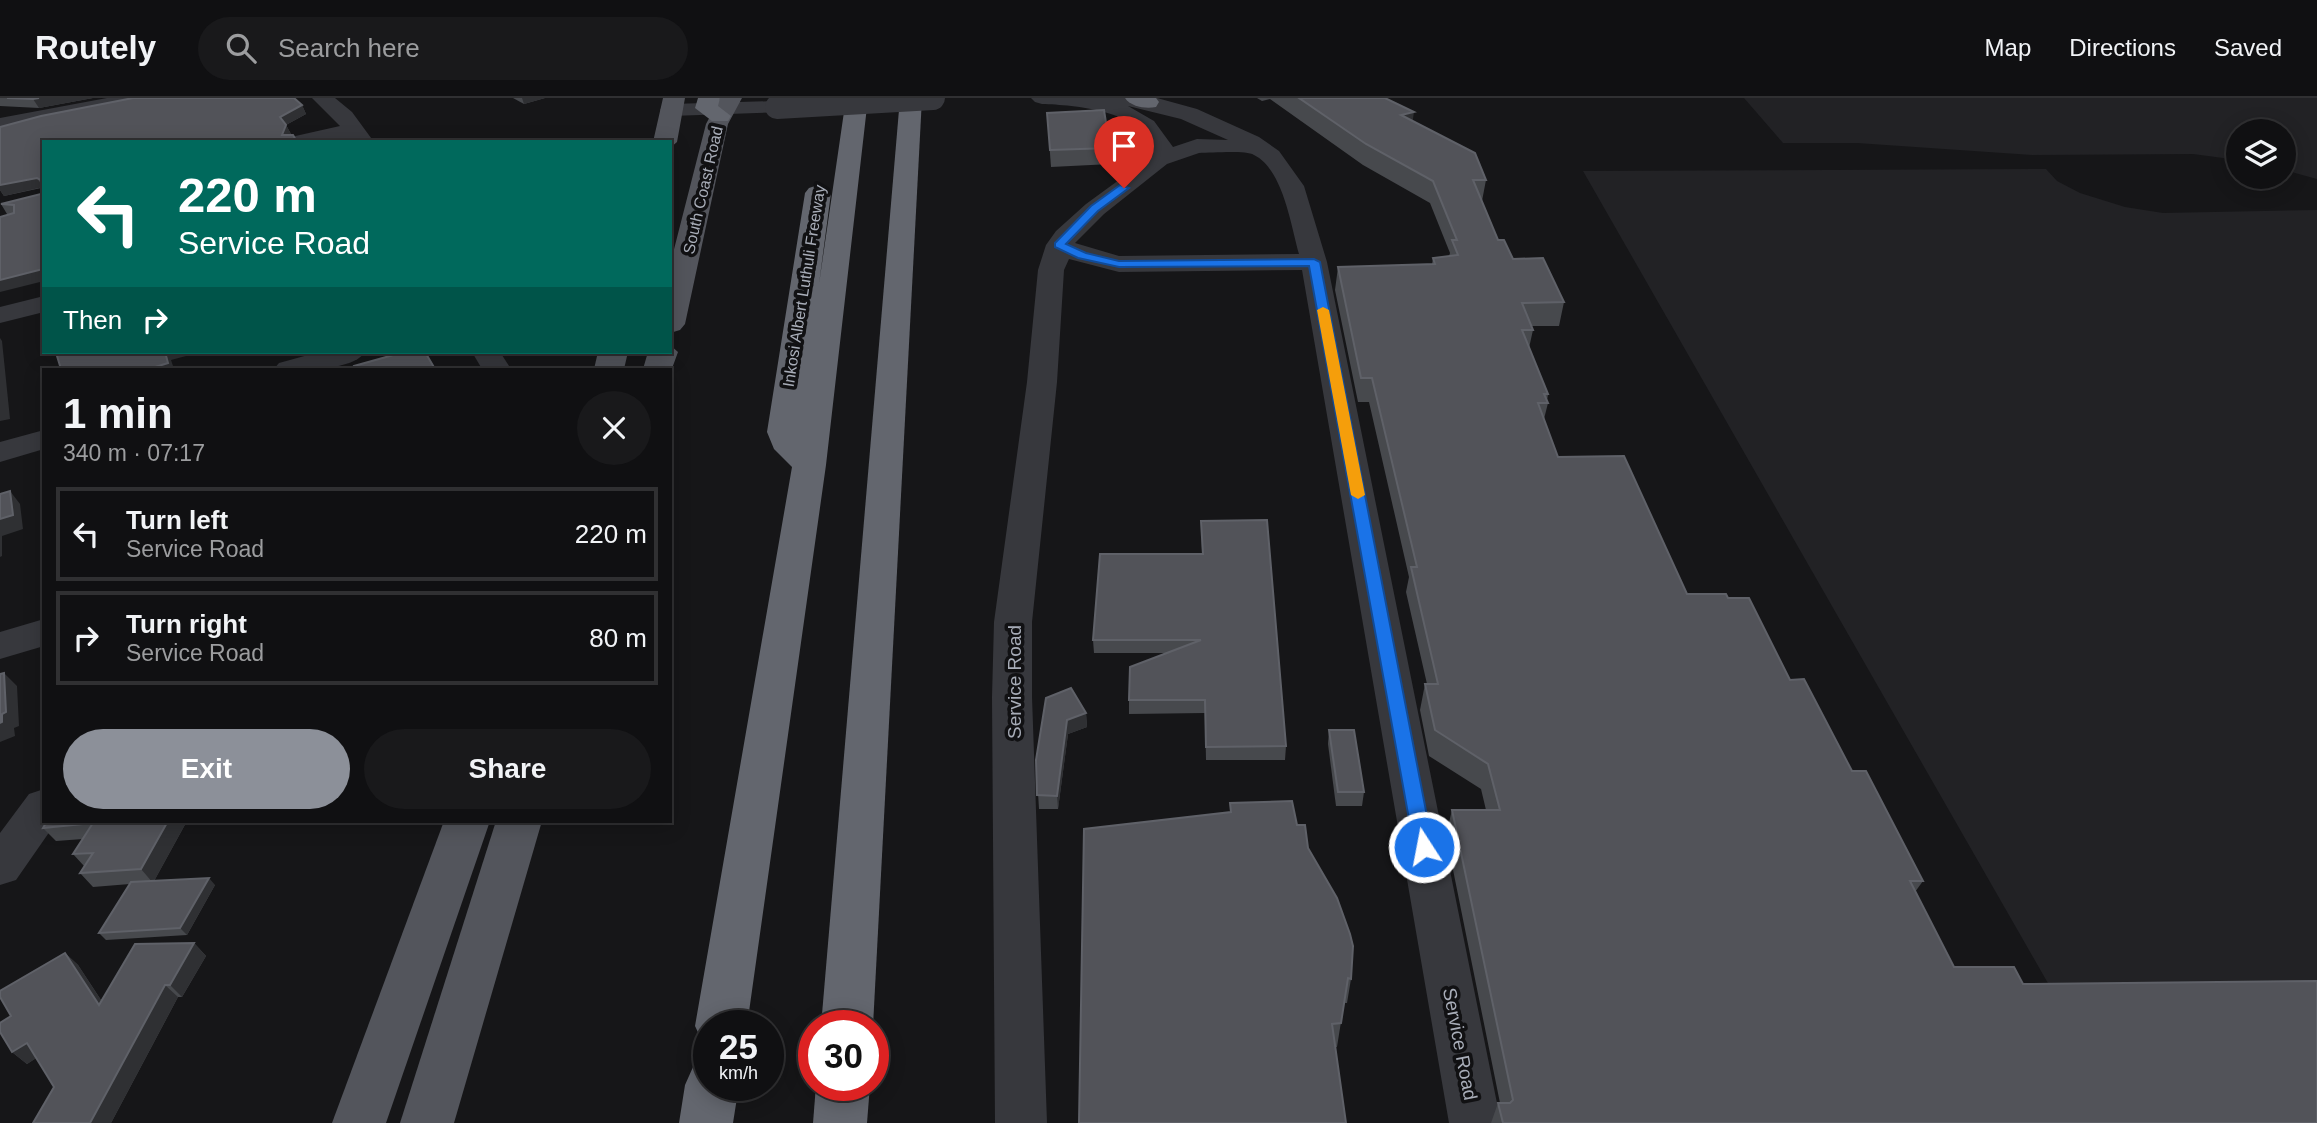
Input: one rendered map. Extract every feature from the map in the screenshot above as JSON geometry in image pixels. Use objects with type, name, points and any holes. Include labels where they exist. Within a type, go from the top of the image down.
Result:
[{"type":"highway","name":"Inkosi Albert Luthuli Freeway","points":[[809,466],[786,442],[784,423],[832,98]]},
{"type":"highway","points":[[724,1010],[809,466],[857,98]]},
{"type":"highway","points":[[848,1010],[911,98]]},
{"type":"highway","points":[[706,1123],[709,1101]]},
{"type":"highway","points":[[840,1123],[842,1101]]},
{"type":"main road","name":"South Coast Road","points":[[672,315],[718,106]]},
{"type":"main road","points":[[359,1123],[466,823]]},
{"type":"main road","points":[[427,1123],[518,823]]},
{"type":"street","points":[[0,125],[140,98]]},
{"type":"street","points":[[323,98],[358,136]]},
{"type":"street","points":[[670,117],[718,106],[769,108],[933,98]]},
{"type":"street","points":[[1042,98],[1086,102],[1130,115],[1151,130],[1160,141],[1160,159]]},
{"type":"street","name":"Service Road","points":[[1116,98],[1142,100],[1222,128],[1261,149],[1282,168],[1292,186],[1314,262],[1475,1123]]},
{"type":"street","points":[[319,140],[358,136]]},
{"type":"street","points":[[1261,149],[1205,145],[1160,159],[1095,209],[1059,245],[1082,255],[1119,264],[1314,262]]},
{"type":"street","name":"Service Road","points":[[1021,1123],[1012,697],[1013,622],[1042,382],[1051,270],[1059,245]]},
{"type":"street","points":[[0,315],[42,304]]},
{"type":"street","points":[[293,368],[344,354]]},
{"type":"street","points":[[0,452],[42,440]]},
{"type":"street","points":[[0,646],[42,633]]},
{"type":"street","points":[[0,867],[42,809]]},
{"type":"shaded area","points":[[1744,98],[2317,98],[2317,179],[2296,173],[2296,119],[2226,119],[2226,158],[2193,154],[2032,155],[1857,143],[1783,143]]},
{"type":"shaded area","points":[[2046,169],[2057,181],[2080,193],[2125,207],[2163,213],[2317,210],[2317,1000],[2061,1006],[1583,171]]},
{"type":"building","points":[[133,98],[294,98],[302,105],[280,117],[286,125],[282,135],[293,135],[296,140],[42,140],[42,269],[0,280],[0,217],[14,213],[14,205],[1,204],[41,194],[41,180],[37,178],[0,185],[0,127]]},
{"type":"building","points":[[1299,98],[1385,98],[1414,112],[1401,115],[1475,153],[1486,180],[1473,180],[1498,240],[1504,240],[1513,259],[1543,258],[1564,302],[1522,303],[1533,330],[1522,330],[1548,394],[1544,394],[1548,403],[1538,403],[1558,457],[1624,456],[1687,594],[1726,594],[1728,598],[1749,598],[1790,680],[1804,679],[1852,771],[1866,771],[1923,881],[1910,881],[1954,967],[2014,967],[2023,984],[2317,981],[2317,1123],[1503,1123],[1498,1103],[1510,1103],[1513,1100],[1452,810],[1500,810],[1488,764],[1435,730],[1425,684],[1438,684],[1411,567],[1417,567],[1372,378],[1361,378],[1338,267],[1435,264],[1433,258],[1458,255],[1452,240],[1457,240],[1433,181],[1366,144]]},
{"type":"building","points":[[1104,110],[1110,148],[1050,150],[1047,113]]},
{"type":"building","points":[[166,354],[168,363],[152,368],[61,368],[57,356]]},
{"type":"building","points":[[397,354],[426,354],[434,368],[355,368],[354,366]]},
{"type":"building","points":[[10,491],[13,515],[0,519],[0,494]]},
{"type":"building","points":[[1267,520],[1286,746],[1206,747],[1205,700],[1129,700],[1130,667],[1201,640],[1093,640],[1100,554],[1203,554],[1201,521]]},
{"type":"building","points":[[4,673],[6,712],[2,714],[0,723],[0,674]]},
{"type":"building","points":[[1071,688],[1086,713],[1067,720],[1057,796],[1037,795],[1036,760],[1046,698]]},
{"type":"building","points":[[1329,730],[1354,730],[1364,792],[1338,792]]},
{"type":"building","points":[[1292,801],[1297,825],[1305,825],[1308,848],[1337,898],[1353,946],[1351,979],[1348,978],[1341,1023],[1332,1024],[1346,1123],[1079,1123],[1084,829],[1231,812],[1230,803]]},
{"type":"building","points":[[46,823],[93,823],[43,828]]},
{"type":"building","points":[[93,823],[167,823],[141,869],[80,873],[93,853],[73,854]]},
{"type":"building","points":[[209,878],[180,928],[99,933],[131,882]]},
{"type":"building","points":[[194,943],[170,985],[165,985],[90,1123],[33,1123],[54,1087],[27,1043],[12,1052],[0,1032],[0,1023],[11,1016],[0,997],[0,991],[65,953],[99,1005],[135,944]]},
{"type":"slow traffic","points":[[1323,310],[1358,495]]},
{"type":"route","points":[[1124,188],[1095,209],[1065,236],[1059,245],[1100,261],[1119,264],[1314,262],[1424,847]]}]
